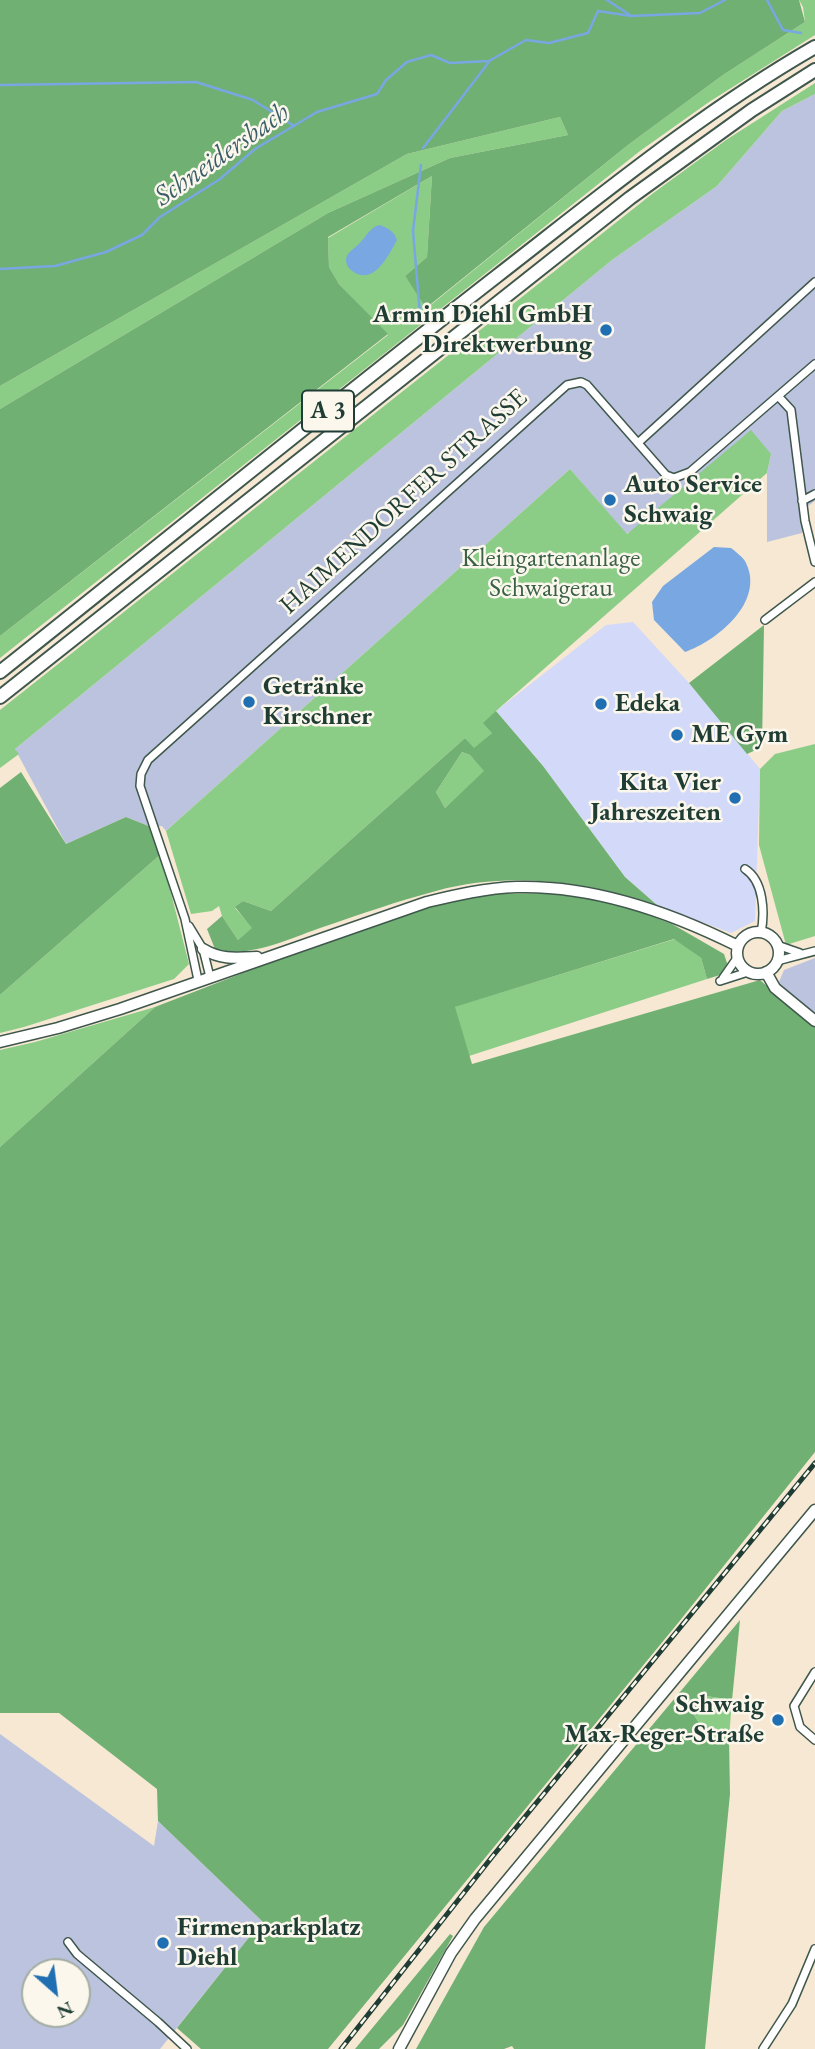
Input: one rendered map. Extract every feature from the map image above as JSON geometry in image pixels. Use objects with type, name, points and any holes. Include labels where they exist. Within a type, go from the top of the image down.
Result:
[{"type":"highway","name":"A 3","points":[[0,673],[418,338],[658,151],[719,108],[815,47]]},
{"type":"highway","name":"A 3","points":[[0,697],[630,198],[752,110],[815,70]]},
{"type":"street","points":[[639,442],[815,282]]},
{"type":"street","name":"HAIMENDORFER STRASSE","points":[[198,981],[186,919],[140,786],[141,774],[148,760],[567,384],[581,382],[587,385],[666,475],[674,478],[690,472],[815,364]]},
{"type":"street","points":[[779,396],[791,410],[802,501],[815,562]]},
{"type":"street","points":[[802,501],[815,494]]},
{"type":"street","points":[[765,620],[815,582]]},
{"type":"street","points":[[745,869],[757,883],[763,905],[761,933]]},
{"type":"street","points":[[0,1042],[70,1024],[427,902],[469,892],[515,887],[570,890],[607,896],[703,928],[738,946]]},
{"type":"street","name":"HAIMENDORFER STRASSE","points":[[186,919],[203,949],[210,976]]},
{"type":"street","points":[[801,953],[777,945],[768,935],[748,935],[738,946],[737,958],[729,973],[720,981],[748,972],[766,972],[778,961],[815,951]]},
{"type":"street","points":[[777,945],[778,961]]},
{"type":"street","points":[[203,949],[216,957],[230,959],[271,956]]},
{"type":"street","points":[[737,958],[748,972]]},
{"type":"street","points":[[766,972],[775,988],[815,1021]]},
{"type":"street","points":[[400,2048],[451,1953],[475,1919],[815,1510]]},
{"type":"street","points":[[815,1672],[794,1706],[800,1727],[815,1740]]},
{"type":"street","points":[[68,1942],[77,1954],[187,2049]]},
{"type":"street","points":[[763,2049],[792,2004],[815,1949]]},
{"type":"street","points":[[390,2049],[415,2019]]},
{"type":"shaded area","points":[[815,94],[815,501],[808,506],[802,533],[767,542],[767,473],[771,454],[626,534],[570,469],[166,831],[162,826],[151,827],[126,817],[66,844],[15,749],[612,260],[717,186],[782,111]]},
{"type":"shaded area","points":[[633,622],[689,683],[760,769],[755,921],[731,933],[657,905],[625,877],[543,766],[496,711],[606,625]]},
{"type":"shaded area","points":[[815,958],[815,1014],[779,982],[784,970]]},
{"type":"shaded area","points":[[0,1734],[154,1846],[158,1821],[262,1921],[160,2049],[0,2049]]},
{"type":"green space","points":[[0,0],[799,0],[805,22],[723,75],[628,145],[426,308],[405,276],[427,257],[432,176],[328,237],[329,267],[339,284],[388,334],[0,636],[0,409],[328,213],[450,158],[568,135],[560,117],[407,154],[0,386]]},
{"type":"green space","points":[[799,0],[815,0],[815,35],[709,102],[640,151],[0,658],[0,636],[388,335],[339,284],[329,267],[328,238],[432,176],[427,257],[405,276],[427,308],[628,145],[723,75],[805,22]]},
{"type":"green space","points":[[815,83],[815,94],[782,111],[717,186],[612,260],[15,749],[19,754],[0,768],[0,710],[652,194],[726,140]]},
{"type":"green space","points":[[560,117],[568,135],[450,158],[328,213],[0,409],[0,386],[407,154]]},
{"type":"green space","name":"Kleingartenanlage Schwaigerau","points":[[751,430],[771,454],[767,473],[496,711],[492,733],[474,749],[465,738],[271,911],[243,901],[235,908],[253,928],[238,940],[222,916],[219,906],[212,911],[191,914],[166,831],[570,469],[627,534]]},
{"type":"green space","points":[[764,625],[762,747],[747,754],[689,683]]},
{"type":"green space","points":[[496,711],[543,766],[625,877],[657,905],[575,885],[519,880],[491,881],[422,895],[256,949],[215,949],[207,929],[222,916],[238,940],[252,928],[235,907],[243,901],[271,911],[465,738],[474,748],[492,733],[483,723]],"holes":[[[462,752],[470,755],[484,771],[445,808],[436,792]]]},
{"type":"green space","points":[[815,744],[815,936],[786,945],[759,845],[760,769],[775,754]]},
{"type":"green space","points":[[462,752],[470,755],[485,771],[445,808],[436,792]]},
{"type":"green space","points":[[21,772],[66,844],[126,817],[151,827],[161,854],[0,995],[0,788]]},
{"type":"green space","points":[[161,854],[189,964],[174,979],[0,1033],[0,995]]},
{"type":"green space","points":[[568,893],[632,909],[672,924],[724,954],[730,972],[707,979],[701,958],[674,939],[455,1007],[472,1064],[760,980],[815,1027],[815,1452],[328,2049],[201,2049],[177,2028],[262,1921],[158,1821],[157,1789],[59,1713],[0,1713],[0,1147],[155,1007],[320,943],[433,905],[491,894]]},
{"type":"green space","points":[[675,939],[701,958],[707,979],[469,1056],[454,1007]]},
{"type":"green space","points":[[155,1007],[0,1147],[0,1050]]},
{"type":"green space","points":[[740,1620],[732,1700],[706,1696],[694,1715],[711,1742],[729,1738],[730,1794],[705,2049],[514,2049],[512,2046],[504,2049],[416,2049],[484,1927]]},
{"type":"green space","points":[[706,1696],[732,1700],[729,1738],[711,1742],[694,1715]]},
{"type":"green space","points":[[450,1934],[453,1936],[403,2025],[379,2049],[355,2049]]},
{"type":"water","points":[[379,225],[390,230],[397,240],[386,259],[370,274],[361,275],[352,271],[346,259],[348,254]]},
{"type":"water","points":[[714,547],[731,548],[744,559],[750,578],[749,592],[735,618],[711,639],[685,652],[654,620],[652,602],[663,586]]},
{"type":"waterway","points":[[607,0],[630,15]]},
{"type":"waterway","name":"Schneidersbach","points":[[0,269],[55,266],[106,252],[142,235],[160,217],[220,179],[255,149],[317,112],[377,94],[386,80],[407,62],[431,55],[450,63],[489,61],[526,40],[549,43],[588,33],[598,11],[631,16],[700,13],[725,0]]},
{"type":"waterway","points":[[767,0],[783,30],[801,33]]},
{"type":"waterway","points":[[423,148],[489,62]]},
{"type":"waterway","points":[[0,85],[196,82],[253,100],[294,126]]},
{"type":"waterway","points":[[420,314],[413,231],[421,165]]},
{"type":"railway","points":[[341,2049],[492,1857],[815,1463]]},
{"type":"place","name":"Armin Diehl GmbH Direktwerbung","points":[[606,330]]},
{"type":"place","name":"Auto Service Schwaig","points":[[610,500]]},
{"type":"place","name":"Getränke Kirschner","points":[[249,702]]},
{"type":"place","name":"Edeka","points":[[601,704]]},
{"type":"place","name":"ME Gym","points":[[677,735]]},
{"type":"place","name":"Kita Vier Jahreszeiten","points":[[735,798]]},
{"type":"place","name":"Schwaig Max-Reger-Straße","points":[[778,1720]]},
{"type":"place","name":"Firmenparkplatz Diehl","points":[[163,1943]]}]
